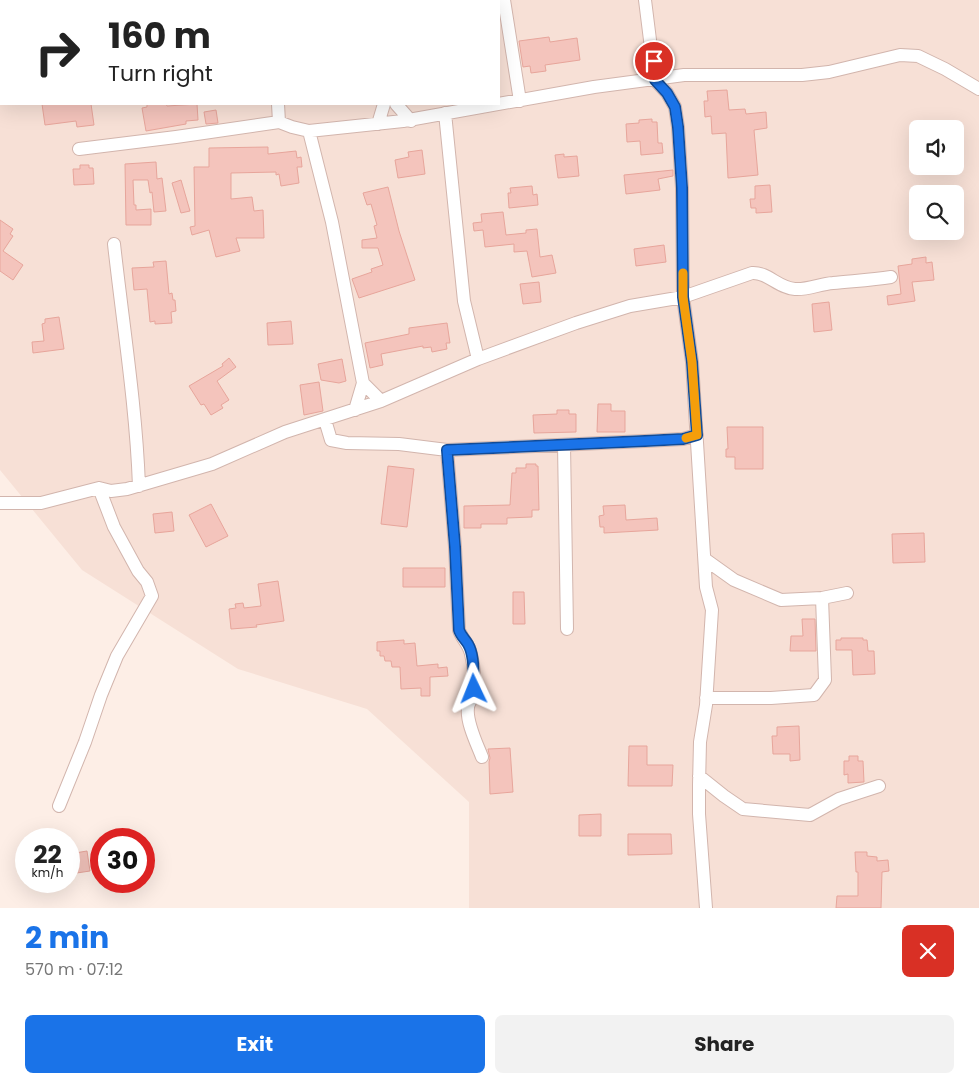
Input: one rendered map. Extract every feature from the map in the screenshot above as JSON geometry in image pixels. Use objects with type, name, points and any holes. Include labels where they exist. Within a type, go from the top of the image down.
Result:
[{"type":"street","points":[[504,0],[520,101]]},
{"type":"street","points":[[645,0],[655,80],[667,93],[675,107],[678,127],[683,214],[683,297],[692,362],[706,560],[706,587],[712,610],[706,698],[700,742],[699,776],[699,814],[706,908]]},
{"type":"street","points":[[500,104],[594,87],[684,76],[802,75],[829,72],[900,55],[918,56],[979,88]]},
{"type":"street","points":[[278,105],[279,122]]},
{"type":"street","points":[[378,124],[384,105]]},
{"type":"street","points":[[397,105],[411,121]]},
{"type":"street","points":[[80,149],[176,138],[279,122],[309,131],[411,121],[495,105]]},
{"type":"street","points":[[445,113],[464,301],[478,359]]},
{"type":"street","points":[[309,131],[332,222],[363,383],[355,410]]},
{"type":"street","points":[[114,244],[128,346],[138,448],[139,486]]},
{"type":"street","points":[[0,503],[40,503],[99,488],[111,491],[127,489],[212,464],[285,432],[382,401],[478,359],[576,323],[630,306],[683,297],[752,273],[760,273],[783,286],[794,289],[891,277]]},
{"type":"street","points":[[363,383],[382,401]]},
{"type":"street","points":[[325,420],[331,440],[346,443],[399,444],[447,450],[673,440],[697,435]]},
{"type":"street","points":[[564,445],[568,629]]},
{"type":"street","points":[[447,450],[455,547],[459,630],[461,637],[468,643],[472,655],[474,689],[468,707],[469,719],[482,757]]},
{"type":"street","points":[[59,806],[86,742],[101,695],[117,656],[152,596],[148,582],[138,571],[114,528],[99,488]]},
{"type":"street","points":[[706,560],[734,580],[781,600],[822,598],[848,593]]},
{"type":"street","points":[[706,698],[771,698],[814,695],[825,680],[822,598]]},
{"type":"street","points":[[699,776],[743,808],[810,815],[839,798],[879,786]]},
{"type":"shaded area","points":[[500,0],[979,0],[979,908],[469,908],[469,802],[367,709],[238,669],[82,570],[0,470],[0,105],[500,105]]},
{"type":"building","points":[[549,37],[550,42],[577,38],[580,60],[545,65],[546,71],[531,73],[530,66],[523,67],[519,41]]},
{"type":"building","points":[[727,90],[729,110],[745,109],[746,114],[766,112],[767,128],[754,130],[758,175],[728,178],[726,133],[712,134],[711,116],[705,117],[704,101],[708,101],[707,91]]},
{"type":"building","points":[[42,105],[91,105],[94,125],[77,127],[76,121],[45,125]]},
{"type":"building","points":[[147,105],[197,105],[198,120],[186,121],[186,124],[146,131],[142,108],[147,107]]},
{"type":"building","points":[[216,110],[218,123],[206,124],[204,112]]},
{"type":"building","points":[[652,119],[652,122],[657,122],[658,143],[662,143],[663,153],[641,155],[640,141],[627,142],[626,124]]},
{"type":"building","points":[[268,147],[268,154],[296,151],[297,158],[301,157],[302,167],[297,167],[299,183],[281,186],[279,174],[276,175],[276,172],[231,173],[231,199],[252,197],[254,211],[263,210],[264,238],[236,238],[240,251],[216,257],[209,230],[192,235],[190,227],[195,226],[194,167],[209,167],[209,148]]},
{"type":"building","points":[[422,150],[425,174],[398,178],[395,160],[409,157],[408,152]]},
{"type":"building","points":[[564,154],[564,157],[577,156],[579,176],[558,178],[555,155]]},
{"type":"building","points":[[156,162],[157,179],[162,178],[166,211],[154,212],[152,192],[150,193],[148,180],[133,180],[136,210],[151,209],[151,225],[126,225],[125,164]]},
{"type":"building","points":[[80,165],[89,165],[89,168],[93,168],[94,184],[74,185],[73,169],[80,169]]},
{"type":"building","points":[[673,170],[673,176],[658,179],[660,190],[626,194],[624,175]]},
{"type":"building","points":[[181,180],[190,211],[181,213],[172,183]]},
{"type":"building","points":[[770,185],[772,212],[756,213],[756,208],[751,208],[750,199],[755,199],[755,186]]},
{"type":"building","points":[[532,186],[533,195],[537,194],[538,205],[509,208],[508,193],[511,193],[510,188]]},
{"type":"building","points":[[388,187],[399,231],[415,280],[359,298],[352,279],[372,272],[371,269],[383,265],[378,248],[362,248],[362,240],[377,238],[374,226],[377,225],[371,204],[367,205],[363,193]]},
{"type":"building","points":[[503,212],[506,235],[526,233],[526,230],[537,229],[540,257],[552,255],[556,273],[532,277],[527,251],[514,252],[514,244],[485,247],[483,230],[474,231],[473,223],[482,222],[481,214]]},
{"type":"building","points":[[0,220],[13,229],[10,234],[13,236],[3,251],[23,265],[13,280],[0,271]]},
{"type":"building","points":[[664,245],[666,262],[636,266],[634,249]]},
{"type":"building","points":[[926,257],[926,263],[932,262],[934,280],[912,282],[915,301],[888,305],[887,296],[901,294],[898,266],[912,264],[912,259]]},
{"type":"building","points":[[166,261],[169,294],[172,293],[173,300],[175,300],[176,311],[171,312],[172,323],[155,324],[155,321],[150,322],[147,289],[134,290],[132,268],[154,267],[153,262]]},
{"type":"building","points":[[539,282],[541,302],[523,304],[520,284]]},
{"type":"building","points":[[829,302],[832,330],[814,332],[812,304]]},
{"type":"building","points":[[59,317],[64,349],[33,353],[32,342],[44,341],[42,324],[45,323],[45,319]]},
{"type":"building","points":[[291,321],[293,344],[268,345],[267,323]]},
{"type":"building","points":[[447,323],[450,343],[446,343],[447,349],[432,352],[431,347],[423,348],[423,346],[381,354],[383,365],[370,368],[365,343],[409,334],[409,328]]},
{"type":"building","points":[[229,358],[236,367],[217,381],[229,400],[221,405],[223,408],[211,415],[204,404],[201,405],[189,386],[223,366],[222,364]]},
{"type":"building","points":[[342,359],[346,381],[339,383],[321,380],[318,364]]},
{"type":"building","points":[[319,382],[323,411],[304,415],[300,385]]},
{"type":"building","points":[[598,404],[611,404],[611,411],[625,411],[625,432],[597,432]]},
{"type":"building","points":[[557,410],[569,410],[569,414],[576,414],[576,432],[534,433],[533,415],[557,414]]},
{"type":"building","points":[[727,427],[763,427],[763,469],[735,469],[735,457],[726,457],[726,449],[728,449]]},
{"type":"building","points":[[526,464],[536,464],[538,466],[539,510],[532,510],[532,517],[507,518],[507,524],[481,524],[481,528],[464,528],[464,506],[510,505],[512,473],[516,473],[516,468],[526,468]]},
{"type":"building","points":[[388,466],[414,469],[407,527],[381,524]]},
{"type":"building","points":[[211,504],[228,536],[206,547],[189,515]]},
{"type":"building","points":[[625,505],[626,520],[657,518],[658,530],[604,533],[604,527],[600,527],[599,516],[604,515],[603,506]]},
{"type":"building","points":[[172,512],[174,531],[155,533],[153,514]]},
{"type":"building","points":[[924,533],[925,562],[893,563],[892,534]]},
{"type":"building","points":[[403,568],[445,568],[445,587],[403,587]]},
{"type":"building","points":[[278,581],[284,621],[256,625],[257,627],[231,629],[229,609],[236,608],[235,604],[243,603],[244,608],[261,606],[258,584]]},
{"type":"building","points":[[513,592],[524,592],[525,624],[513,624]]},
{"type":"building","points":[[802,619],[815,619],[816,651],[790,651],[791,636],[803,636]]},
{"type":"building","points":[[841,638],[863,638],[863,640],[867,640],[868,651],[874,651],[875,674],[853,675],[852,650],[836,650],[836,640],[841,640]]},
{"type":"building","points":[[404,640],[404,644],[415,643],[417,666],[438,664],[438,668],[447,667],[448,676],[430,677],[430,696],[421,696],[421,688],[401,689],[400,667],[392,667],[391,661],[385,661],[384,656],[380,656],[380,651],[377,651],[377,642]]},
{"type":"building","points":[[799,726],[800,760],[790,761],[790,754],[773,754],[772,736],[777,736],[777,727]]},
{"type":"building","points":[[629,746],[647,746],[647,765],[673,765],[672,786],[628,786]]},
{"type":"building","points":[[510,748],[513,792],[490,794],[490,758],[488,749]]},
{"type":"building","points":[[849,756],[858,756],[858,761],[863,761],[864,782],[848,783],[848,774],[844,775],[844,761],[849,761]]},
{"type":"building","points":[[601,814],[601,836],[579,836],[579,815]]},
{"type":"building","points":[[628,834],[671,834],[672,854],[628,855]]},
{"type":"building","points":[[87,851],[90,871],[80,872],[80,852]]},
{"type":"building","points":[[855,852],[867,852],[867,856],[877,857],[877,861],[888,860],[889,871],[882,872],[881,908],[836,908],[837,896],[858,896],[858,872],[856,872]]},
{"type":"slow traffic","points":[[683,273],[683,297],[692,362],[697,435],[686,438]]},
{"type":"route","points":[[474,689],[472,655],[468,643],[461,637],[459,630],[455,547],[447,450],[683,439],[697,435],[692,362],[683,297],[684,250],[678,127],[675,107],[667,93],[655,80],[654,61]]}]
